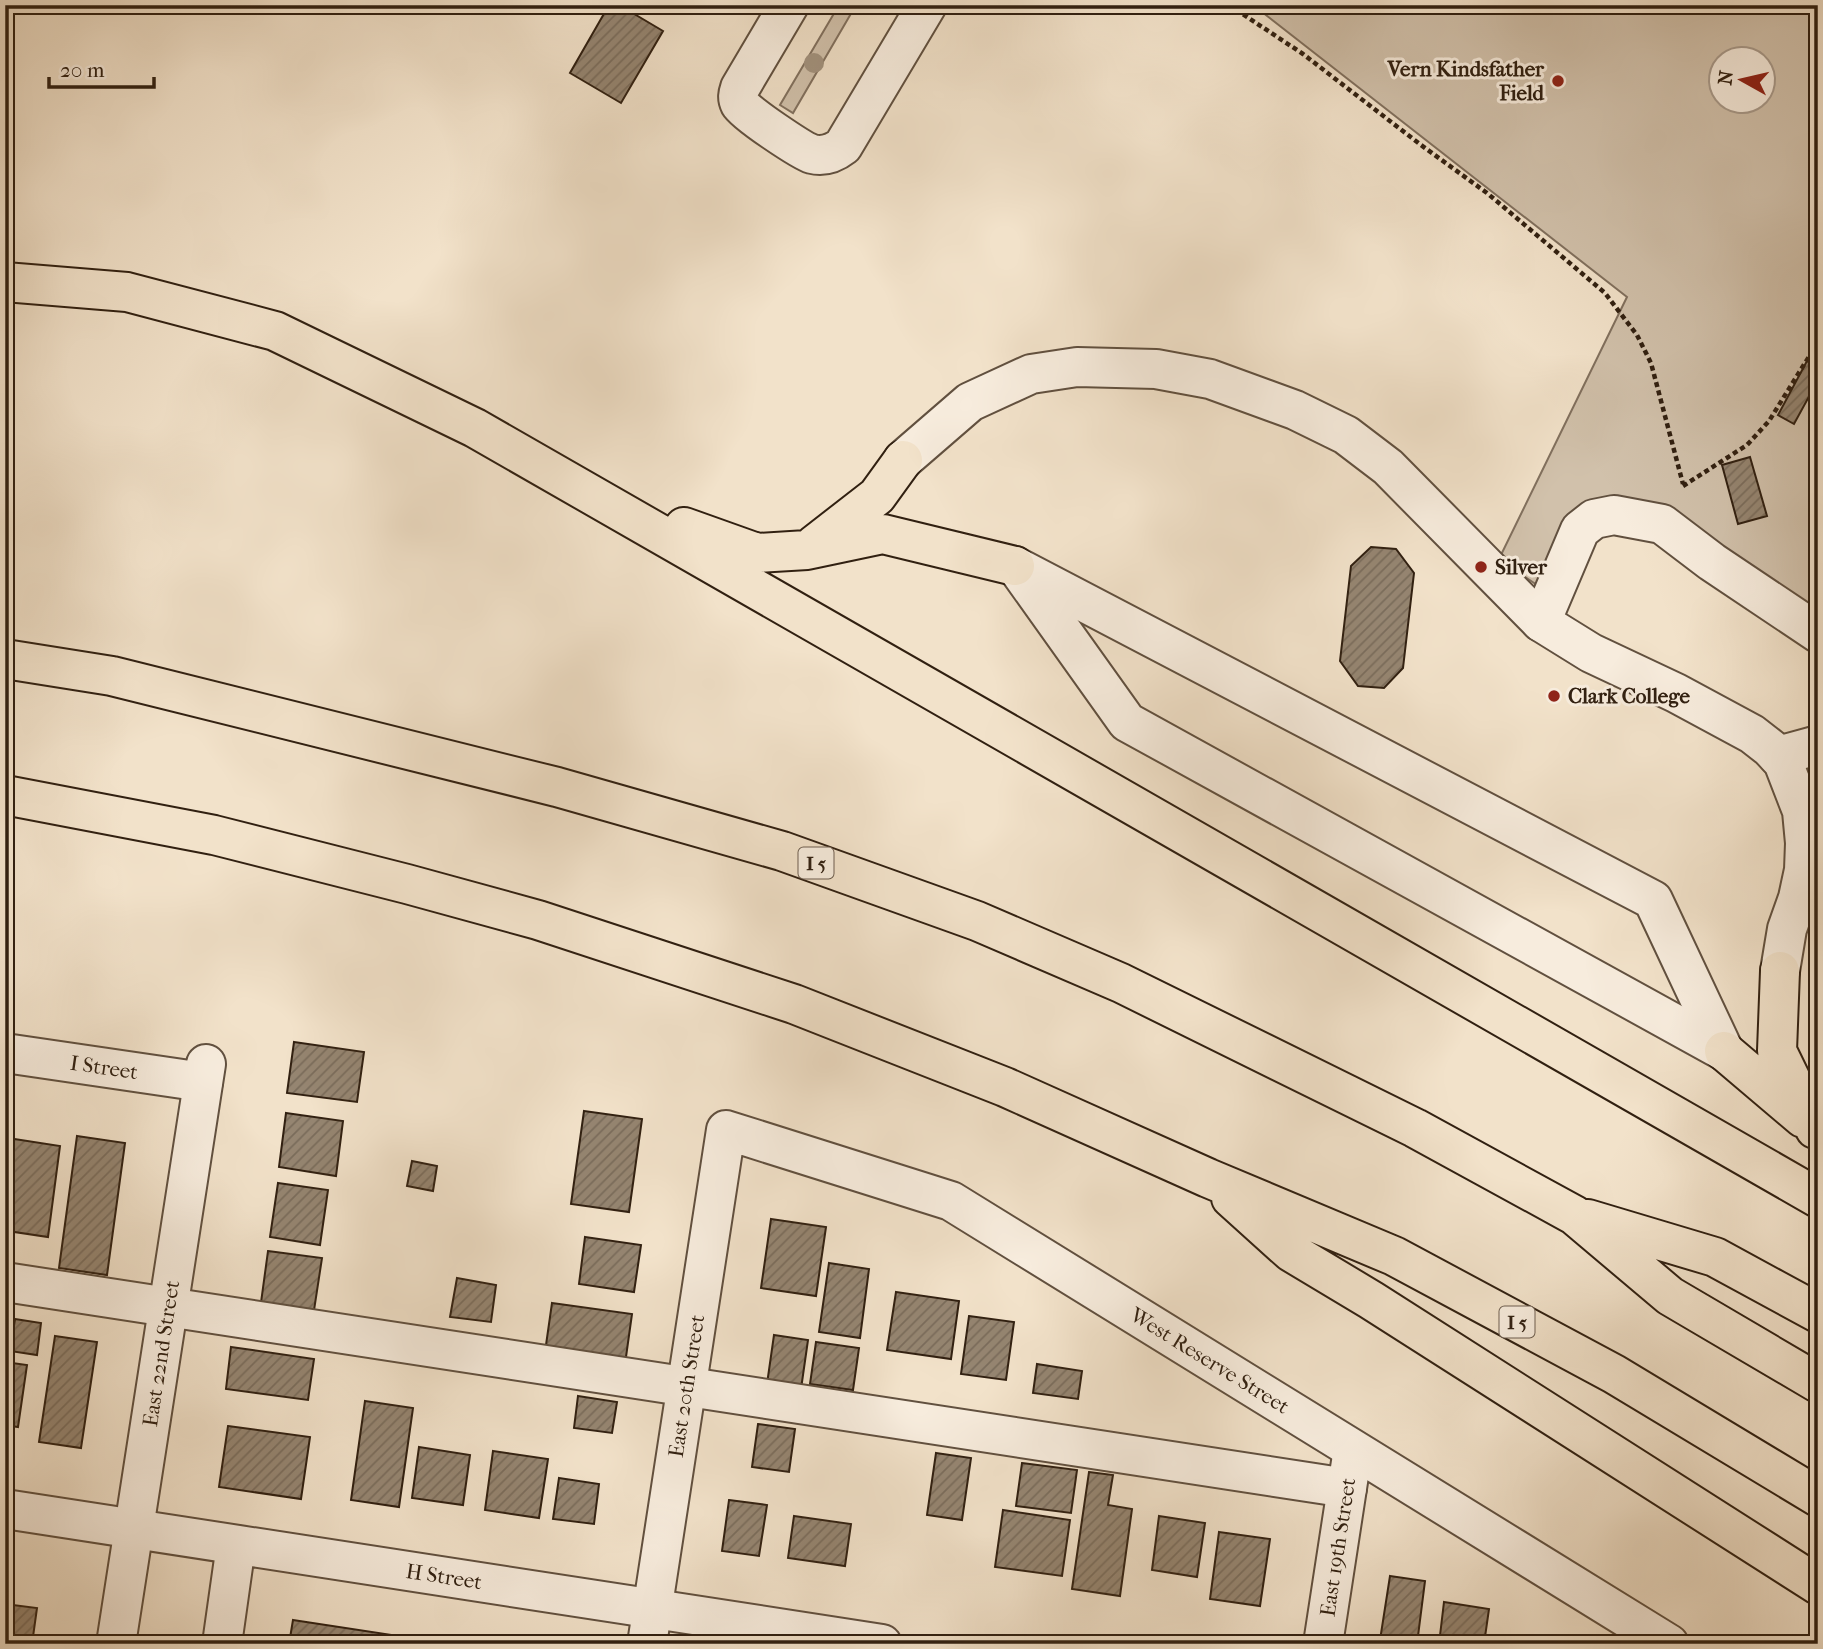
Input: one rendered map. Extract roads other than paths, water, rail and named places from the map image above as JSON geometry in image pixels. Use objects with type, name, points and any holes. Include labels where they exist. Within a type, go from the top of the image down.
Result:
[{"type":"highway","points":[[5,282],[127,292],[275,331],[475,428],[1818,1198]]},
{"type":"highway","points":[[807,550],[877,496],[903,460]]},
{"type":"highway","points":[[598,498],[757,553],[807,550],[883,534],[1016,566]]},
{"type":"highway","name":"I 5","points":[[5,659],[112,676],[556,787],[795,855],[978,921],[1121,983],[1415,1128],[1574,1215],[1670,1296],[1818,1383]]},
{"type":"highway","name":"I 5","points":[[5,795],[214,835],[407,884],[538,920],[794,1004],[1005,1087],[1208,1178],[1394,1256],[1614,1374],[1815,1495]]},
{"type":"highway","points":[[1780,971],[1777,1051],[1817,1129]]},
{"type":"highway","points":[[1724,1051],[1817,1129]]},
{"type":"highway","points":[[1208,1178],[1291,1252],[1818,1585]]},
{"type":"highway","points":[[1574,1215],[1715,1257],[1818,1313]]},
{"type":"street","points":[[789,5],[740,88],[738,98],[745,110],[804,151],[824,155],[834,153],[843,146],[927,5]]},
{"type":"street","points":[[903,460],[970,402],[1031,374],[1077,367],[1156,369],[1210,379],[1295,410],[1346,435],[1388,467],[1541,622],[1591,653],[1676,693],[1752,734],[1783,762],[1802,811],[1805,843],[1804,870],[1787,929],[1780,971]]},
{"type":"street","points":[[1541,622],[1580,530],[1594,519],[1614,515],[1662,524],[1712,562],[1818,634]]},
{"type":"street","points":[[1016,566],[1127,722],[1724,1051]]},
{"type":"street","points":[[1016,566],[1653,900],[1724,1051]]},
{"type":"street","points":[[1778,756],[1818,745]]},
{"type":"street","name":"I Street","points":[[5,1053],[205,1073]]},
{"type":"street","name":"East 22nd Street","points":[[116,1644],[205,1073]]},
{"type":"street","name":"East 20th Street","points":[[650,1626],[726,1130]]},
{"type":"street","name":"West Reserve Street","points":[[726,1130],[951,1201],[1669,1644]]},
{"type":"street","points":[[5,1282],[1347,1488]]},
{"type":"street","name":"East 19th Street","points":[[1323,1644],[1353,1449]]},
{"type":"street","name":"H Street","points":[[5,1509],[236,1545],[650,1626],[882,1644]]},
{"type":"street","points":[[222,1644],[236,1545]]},
{"type":"place","name":"Vern Kindsfather Field","points":[[1558,81]]},
{"type":"place","name":"Silver","points":[[1481,567]]},
{"type":"place","name":"Clark College","points":[[1554,696]]}]
